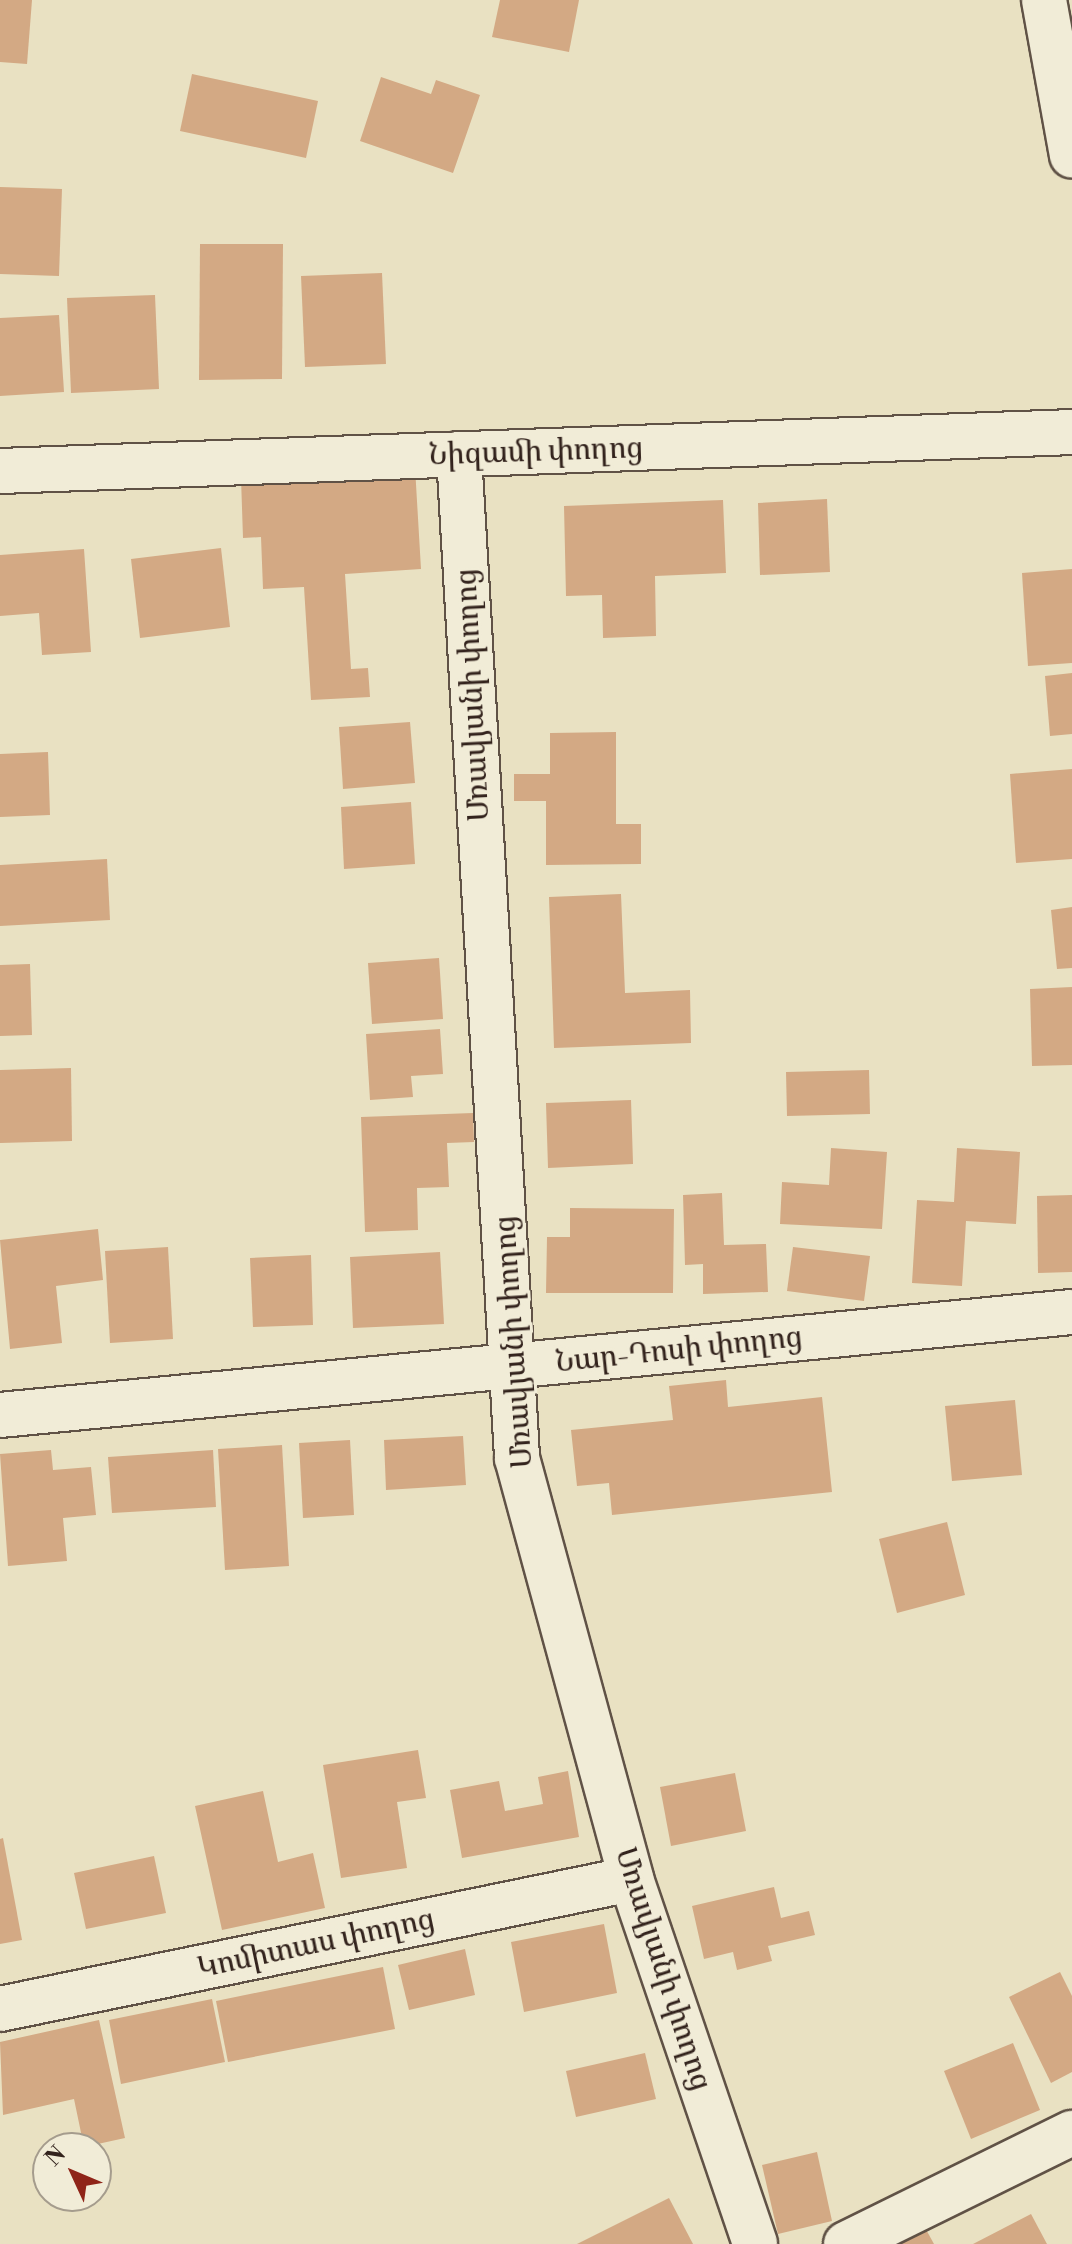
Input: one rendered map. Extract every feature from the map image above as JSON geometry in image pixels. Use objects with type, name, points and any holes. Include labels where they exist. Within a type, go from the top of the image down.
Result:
[{"type":"street","points":[[1044,0],[1072,156]]},
{"type":"street","name":"Նիզամի փողոց","points":[[0,471],[1072,432]]},
{"type":"street","name":"Մռավյանի փողոց","points":[[459,454],[517,1458],[631,1879],[755,2244]]},
{"type":"street","name":"Նար-Դոսի փողոց","points":[[0,1415],[1072,1312]]},
{"type":"street","name":"Կոմիտաս փողոց","points":[[0,2009],[631,1879]]},
{"type":"street","points":[[846,2244],[1072,2133]]},
{"type":"building","points":[[0,0],[32,0],[27,64],[0,62]]},
{"type":"building","points":[[500,0],[579,0],[569,52],[492,37]]},
{"type":"building","points":[[192,74],[318,101],[306,158],[180,131]]},
{"type":"building","points":[[381,77],[431,94],[436,80],[480,95],[453,173],[360,141]]},
{"type":"building","points":[[0,187],[62,189],[59,276],[0,274]]},
{"type":"building","points":[[200,244],[283,244],[282,379],[199,380]]},
{"type":"building","points":[[382,273],[386,364],[305,367],[301,276]]},
{"type":"building","points":[[155,295],[159,389],[71,393],[67,298]]},
{"type":"building","points":[[59,315],[64,392],[0,396],[0,318]]},
{"type":"building","points":[[415,467],[421,569],[345,574],[351,669],[368,668],[370,697],[311,700],[304,587],[263,589],[261,537],[243,538],[241,478]]},
{"type":"building","points":[[827,499],[830,572],[760,575],[758,503]]},
{"type":"building","points":[[723,500],[726,573],[655,576],[656,636],[603,638],[602,595],[566,596],[564,506]]},
{"type":"building","points":[[221,548],[230,627],[140,638],[131,559]]},
{"type":"building","points":[[84,549],[91,652],[42,655],[39,613],[0,616],[0,555]]},
{"type":"building","points":[[1072,569],[1072,663],[1028,666],[1022,573]]},
{"type":"building","points":[[1072,673],[1072,734],[1050,736],[1045,676]]},
{"type":"building","points":[[410,722],[415,783],[343,789],[339,727]]},
{"type":"building","points":[[616,732],[616,824],[641,824],[641,864],[546,865],[546,801],[514,801],[514,774],[550,774],[550,733]]},
{"type":"building","points":[[48,752],[50,815],[0,817],[0,754]]},
{"type":"building","points":[[1072,769],[1072,859],[1016,863],[1010,774]]},
{"type":"building","points":[[411,802],[415,864],[344,869],[341,807]]},
{"type":"building","points":[[107,859],[110,920],[0,926],[0,865]]},
{"type":"building","points":[[621,894],[625,993],[690,990],[691,1043],[554,1048],[549,897]]},
{"type":"building","points":[[1072,907],[1072,968],[1057,969],[1051,910]]},
{"type":"building","points":[[439,958],[443,1019],[372,1024],[368,963]]},
{"type":"building","points":[[30,964],[32,1035],[0,1036],[0,965]]},
{"type":"building","points":[[1072,987],[1072,1065],[1032,1066],[1030,989]]},
{"type":"building","points":[[440,1029],[443,1074],[411,1076],[413,1097],[370,1100],[366,1034]]},
{"type":"building","points":[[71,1068],[72,1141],[0,1143],[0,1070]]},
{"type":"building","points":[[869,1070],[870,1114],[787,1116],[786,1072]]},
{"type":"building","points":[[631,1100],[633,1164],[548,1168],[546,1103]]},
{"type":"building","points":[[473,1113],[474,1142],[447,1143],[449,1187],[417,1188],[418,1230],[365,1232],[361,1117]]},
{"type":"building","points":[[831,1148],[887,1152],[882,1229],[780,1224],[782,1182],[829,1185]]},
{"type":"building","points":[[957,1148],[1020,1152],[1016,1224],[966,1221],[962,1286],[912,1283],[917,1200],[954,1202]]},
{"type":"building","points":[[722,1193],[724,1245],[766,1244],[768,1292],[703,1294],[703,1264],[685,1265],[683,1195]]},
{"type":"building","points":[[1072,1195],[1072,1272],[1038,1273],[1037,1196]]},
{"type":"building","points":[[570,1208],[674,1209],[673,1293],[546,1293],[547,1237],[570,1237]]},
{"type":"building","points":[[98,1229],[103,1280],[56,1286],[62,1343],[10,1349],[0,1240]]},
{"type":"building","points":[[168,1247],[173,1339],[110,1343],[105,1251]]},
{"type":"building","points":[[793,1247],[870,1256],[864,1301],[787,1291]]},
{"type":"building","points":[[440,1252],[444,1324],[353,1328],[350,1257]]},
{"type":"building","points":[[311,1255],[313,1325],[253,1327],[250,1258]]},
{"type":"building","points":[[726,1380],[728,1407],[822,1397],[832,1492],[612,1515],[609,1483],[577,1486],[571,1430],[673,1420],[669,1386]]},
{"type":"building","points":[[1015,1400],[1022,1475],[952,1481],[945,1406]]},
{"type":"building","points":[[463,1436],[466,1485],[386,1490],[384,1440]]},
{"type":"building","points":[[350,1440],[354,1515],[303,1518],[299,1443]]},
{"type":"building","points":[[282,1445],[289,1566],[225,1570],[218,1449]]},
{"type":"building","points":[[51,1450],[53,1470],[91,1467],[96,1515],[63,1518],[67,1561],[8,1566],[0,1454]]},
{"type":"building","points":[[213,1450],[216,1507],[112,1513],[108,1457]]},
{"type":"building","points":[[947,1522],[965,1595],[897,1613],[879,1539]]},
{"type":"building","points":[[418,1750],[426,1798],[397,1802],[407,1868],[341,1878],[323,1765]]},
{"type":"building","points":[[568,1771],[579,1837],[462,1858],[450,1790],[499,1781],[505,1811],[543,1804],[538,1777]]},
{"type":"building","points":[[735,1773],[746,1831],[671,1846],[660,1787]]},
{"type":"building","points":[[263,1791],[278,1862],[313,1853],[325,1908],[222,1930],[195,1806]]},
{"type":"building","points":[[3,1838],[22,1940],[0,1944],[0,1839]]},
{"type":"building","points":[[154,1856],[166,1913],[86,1929],[74,1873]]},
{"type":"building","points":[[774,1887],[781,1918],[809,1911],[815,1935],[768,1946],[772,1961],[737,1970],[733,1952],[704,1959],[692,1906]]},
{"type":"building","points":[[604,1924],[617,1993],[524,2012],[511,1942]]},
{"type":"building","points":[[465,1949],[475,1995],[409,2010],[398,1965]]},
{"type":"building","points":[[383,1967],[395,2029],[228,2062],[216,2001]]},
{"type":"building","points":[[1060,1972],[1072,1996],[1072,2072],[1051,2083],[1009,1997]]},
{"type":"building","points":[[212,1999],[225,2062],[121,2084],[109,2020]]},
{"type":"building","points":[[99,2020],[125,2138],[112,2141],[112,2132],[81,2132],[74,2099],[3,2115],[0,2042]]},
{"type":"building","points":[[1013,2043],[1040,2110],[971,2139],[944,2071]]},
{"type":"building","points":[[645,2053],[656,2099],[576,2117],[566,2071]]},
{"type":"building","points":[[817,2152],[832,2221],[778,2234],[762,2165]]},
{"type":"building","points":[[669,2198],[693,2244],[577,2244]]},
{"type":"building","points":[[1031,2214],[1047,2244],[973,2244]]},
{"type":"building","points":[[923,2224],[934,2244],[885,2244]]}]
